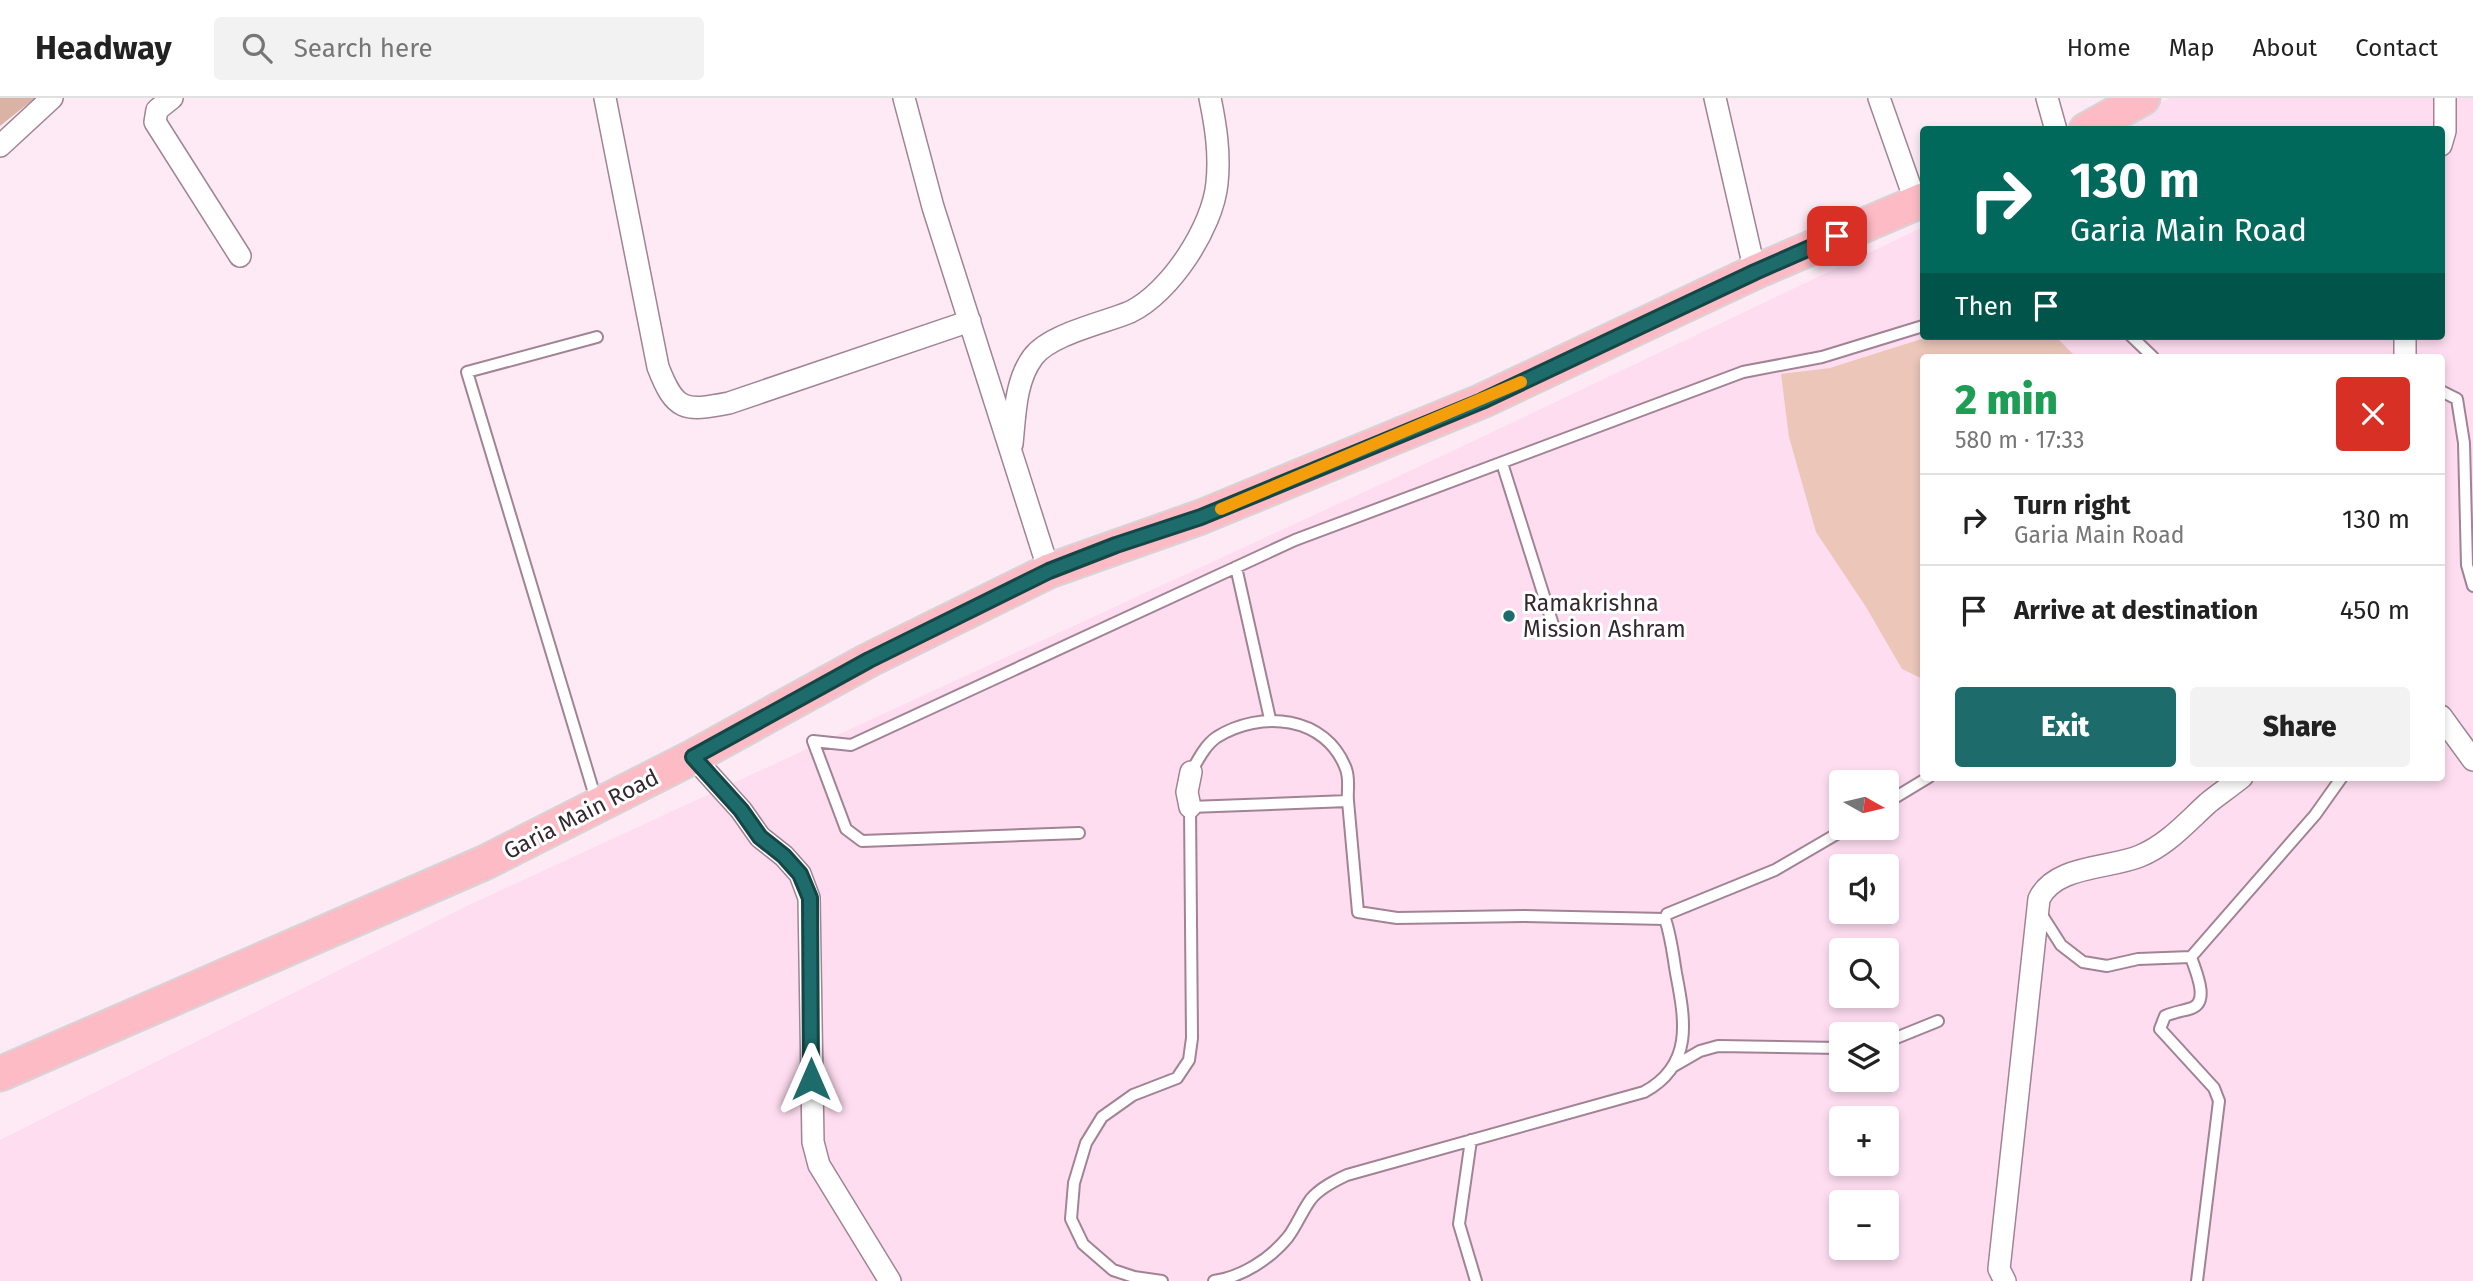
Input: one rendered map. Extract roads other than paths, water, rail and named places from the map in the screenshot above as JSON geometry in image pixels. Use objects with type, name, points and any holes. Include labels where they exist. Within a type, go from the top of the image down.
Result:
[{"type":"main road","points":[[2094,126],[2143,98]]},
{"type":"main road","name":"Garia Main Road","points":[[0,1074],[486,862],[693,757],[869,660],[1049,571],[1201,517],[1482,401],[1755,272],[1919,202]]},
{"type":"street","points":[[0,146],[52,98]]},
{"type":"street","points":[[172,98],[157,110],[155,121],[240,256]]},
{"type":"street","points":[[605,98],[658,367],[668,395],[682,404],[702,408],[729,403],[970,321]]},
{"type":"street","points":[[904,98],[933,207],[1049,571]]},
{"type":"street","points":[[1011,457],[1016,403],[1023,375],[1035,354],[1051,343],[1147,302],[1161,290],[1185,259],[1205,224],[1217,187],[1219,152],[1210,98]]},
{"type":"street","points":[[1715,98],[1755,272]]},
{"type":"street","points":[[1879,98],[1919,202]]},
{"type":"street","points":[[2047,98],[2055,126]]},
{"type":"street","points":[[2445,98],[2445,126]]},
{"type":"street","points":[[2445,722],[2473,760]]},
{"type":"street","points":[[693,757],[741,810],[760,837],[792,864],[810,898],[813,1142],[819,1165],[890,1281]]},
{"type":"street","points":[[1191,772],[1187,792],[1191,807]]},
{"type":"street","points":[[2005,1281],[2000,1269],[2039,899],[2051,882],[2140,856],[2158,846],[2237,781]]},
{"type":"lane","points":[[1079,833],[862,841],[846,829],[813,741],[851,745],[1295,540],[1743,372],[1822,357],[1920,327]]},
{"type":"lane","points":[[597,337],[467,372],[598,806]]},
{"type":"lane","points":[[2135,340],[2150,354]]},
{"type":"lane","points":[[2445,393],[2457,399],[2463,425],[2467,565],[2473,586]]},
{"type":"lane","points":[[1502,463],[1555,631]]},
{"type":"lane","points":[[1236,567],[1270,719]]},
{"type":"lane","points":[[1191,772],[1202,752],[1215,738],[1250,722],[1287,720],[1316,733],[1336,751],[1349,780],[1348,801],[1358,912],[1397,918],[1524,916],[1665,919]]},
{"type":"lane","points":[[1899,795],[1922,781]]},
{"type":"lane","points":[[2039,910],[2061,945],[2083,962],[2107,966],[2138,959],[2191,957],[2315,815],[2339,781]]},
{"type":"lane","points":[[1161,1281],[1134,1278],[1113,1270],[1083,1244],[1071,1219],[1074,1183],[1086,1143],[1102,1117],[1133,1095],[1177,1078],[1189,1060],[1192,1038],[1191,807],[1348,801]]},
{"type":"lane","points":[[1665,919],[1672,911],[1775,870],[1829,838]]},
{"type":"lane","points":[[1214,1281],[1228,1279],[1270,1255],[1288,1237],[1311,1198],[1327,1185],[1368,1167],[1644,1091],[1661,1083],[1674,1066],[1683,1042],[1684,1014],[1665,919]]},
{"type":"lane","points":[[2191,957],[2201,992],[2200,1001],[2195,1007],[2165,1016],[2160,1029],[2214,1088],[2219,1101],[2197,1281]]},
{"type":"lane","points":[[1899,1037],[1938,1021]]},
{"type":"lane","points":[[1674,1066],[1700,1051],[1718,1046],[1829,1048]]},
{"type":"lane","points":[[1471,1140],[1459,1224],[1476,1281]]},
{"type":"place","name":"Ramakrishna Mission Ashram","points":[[1509,616]]}]
